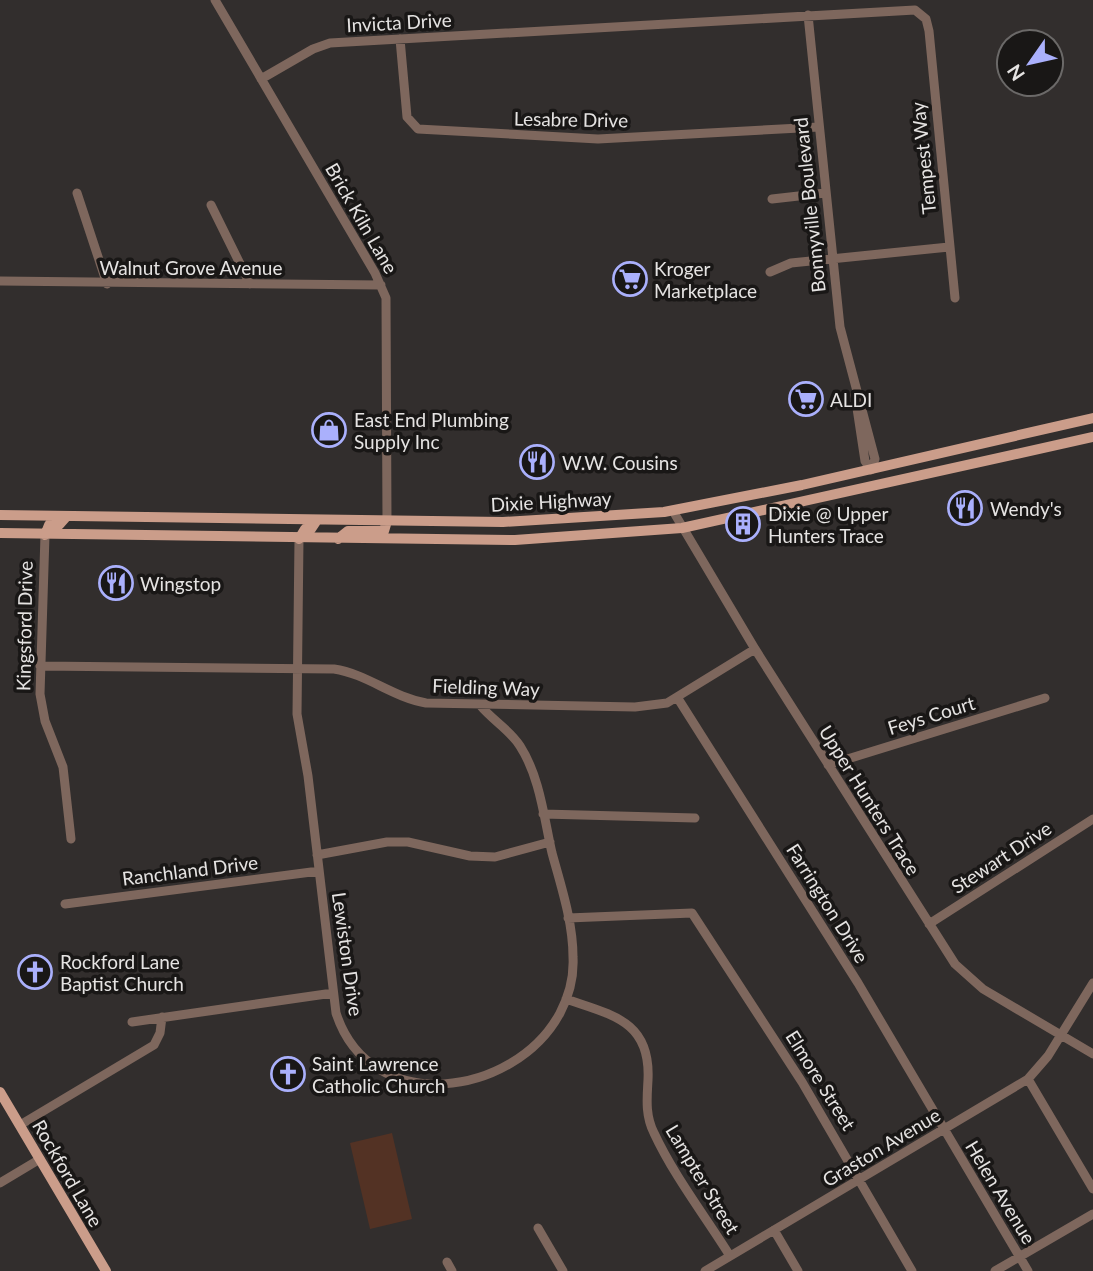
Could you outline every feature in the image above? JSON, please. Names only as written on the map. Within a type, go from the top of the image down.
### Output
[{"type":"main road","name":"Dixie Highway","points":[[0,515],[550,521],[673,510],[871,470],[1093,418]]},
{"type":"main road","name":"Dixie Highway","points":[[0,533],[299,539],[551,540],[682,528],[1093,437]]},
{"type":"main road","points":[[839,495],[865,484],[871,470]]},
{"type":"main road","points":[[45,535],[50,525],[59,525],[67,516]]},
{"type":"main road","points":[[299,539],[305,529],[311,529],[317,520]]},
{"type":"main road","points":[[338,539],[348,531],[384,531],[387,521]]},
{"type":"main road","name":"Rockford Lane","points":[[0,1092],[106,1271]]},
{"type":"street","name":"Brick Kiln Lane","points":[[215,0],[381,285],[386,298],[389,335],[387,521]]},
{"type":"street","name":"Invicta Drive","points":[[261,79],[324,45],[909,9],[923,15]]},
{"type":"street","name":"Bonnyville Boulevard","points":[[808,15],[840,327],[855,389],[855,410],[865,461],[871,470]]},
{"type":"street","name":"Tempest Way","points":[[923,15],[929,31],[955,298]]},
{"type":"street","name":"Lesabre Drive","points":[[400,39],[407,117],[418,129],[598,139],[819,127]]},
{"type":"street","points":[[78,193],[107,284]]},
{"type":"street","points":[[772,199],[825,194]]},
{"type":"street","points":[[211,205],[250,284]]},
{"type":"street","points":[[770,272],[791,263],[949,247]]},
{"type":"street","name":"Walnut Grove Avenue","points":[[0,281],[381,285]]},
{"type":"street","name":"Upper Hunters Trace","points":[[673,510],[755,649],[828,765],[929,924],[970,979],[1093,1054]]},
{"type":"street","name":"Kingsford Drive","points":[[45,535],[40,702],[63,767],[71,839]]},
{"type":"street","name":"Lewiston Drive","points":[[299,539],[297,715],[340,1026],[363,1057],[403,1079],[441,1084],[482,1077],[520,1058],[549,1030],[566,999],[573,961],[568,918],[535,779],[520,745],[480,705]]},
{"type":"street","name":"Fielding Way","points":[[40,666],[334,669],[355,673],[413,701],[480,705],[646,707],[677,698],[755,649]]},
{"type":"street","name":"Farrington Drive","points":[[677,698],[810,905],[944,1130]]},
{"type":"street","name":"Feys Court","points":[[828,765],[1045,698]]},
{"type":"street","points":[[543,814],[695,818]]},
{"type":"street","name":"Stewart Drive","points":[[929,924],[1093,819]]},
{"type":"street","points":[[317,855],[387,842],[408,842],[470,856],[495,857],[550,842]]},
{"type":"street","name":"Ranchland Drive","points":[[65,904],[319,871]]},
{"type":"street","name":"Elmore Street","points":[[568,918],[692,913],[803,1082],[912,1271]]},
{"type":"street","name":"Graston Avenue","points":[[705,1271],[1028,1079],[1060,1036],[1093,983]]},
{"type":"street","points":[[132,1022],[334,993]]},
{"type":"street","name":"Lampter Street","points":[[566,999],[619,1018],[638,1034],[647,1056],[646,1105],[653,1132],[730,1256]]},
{"type":"street","points":[[20,1125],[154,1045],[160,1033],[162,1017]]},
{"type":"street","points":[[1028,1079],[1093,1189]]},
{"type":"street","name":"Helen Avenue","points":[[944,1130],[1028,1271]]},
{"type":"street","points":[[0,1183],[40,1159]]},
{"type":"street","points":[[995,1271],[1093,1214]]},
{"type":"street","points":[[538,1228],[563,1271]]},
{"type":"street","points":[[774,1230],[798,1271]]},
{"type":"street","points":[[447,1262],[452,1271]]},
{"type":"shaded area","points":[[392,1133],[412,1219],[370,1229],[350,1143]]},
{"type":"place","name":"Kroger Marketplace","points":[[630,279]]},
{"type":"place","name":"ALDI","points":[[806,399]]},
{"type":"place","name":"East End Plumbing Supply Inc","points":[[329,430]]},
{"type":"place","name":"W.W. Cousins","points":[[537,462]]},
{"type":"place","name":"Wendy's","points":[[965,508]]},
{"type":"place","name":"Dixie @ Upper Hunters Trace","points":[[743,524]]},
{"type":"place","name":"Wingstop","points":[[116,583]]},
{"type":"place","name":"Rockford Lane Baptist Church","points":[[35,972]]},
{"type":"place","name":"Saint Lawrence Catholic Church","points":[[288,1074]]}]
